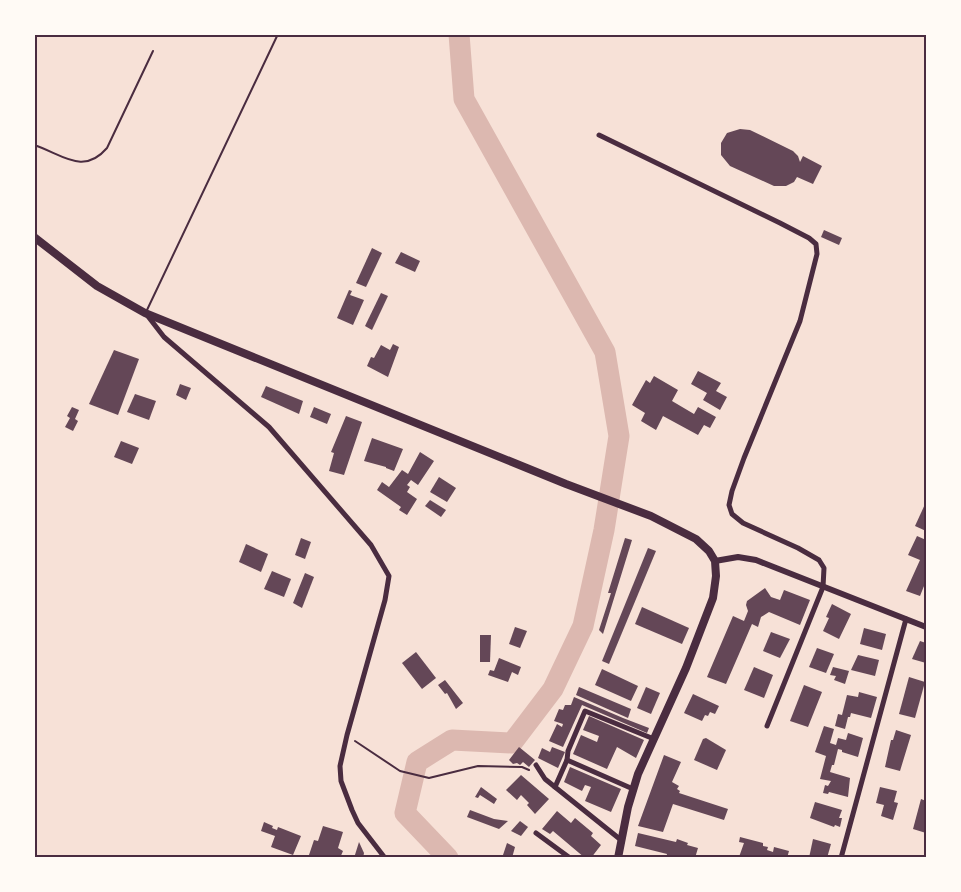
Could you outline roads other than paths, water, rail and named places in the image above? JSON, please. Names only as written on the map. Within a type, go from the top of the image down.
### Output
[{"type":"main road","points":[[34,237],[97,286],[145,313],[566,484],[651,516],[696,539],[709,551],[715,561],[716,583],[708,614],[633,789],[618,858]]},
{"type":"street","points":[[599,135],[780,223],[816,244],[817,254],[800,321],[744,458],[729,505],[732,514],[743,523],[798,548],[819,561],[824,568],[823,587],[767,726]]},
{"type":"street","points":[[145,313],[164,337],[269,427],[371,545],[389,576],[385,600],[340,766],[341,781],[358,823],[385,858]]},
{"type":"street","points":[[715,561],[738,557],[751,559],[927,627]]},
{"type":"street","points":[[841,858],[906,619]]},
{"type":"street","points":[[555,787],[585,711],[654,739]]},
{"type":"street","points":[[567,760],[633,789]]},
{"type":"street","points":[[536,765],[555,787],[621,840]]},
{"type":"street","points":[[536,832],[570,858]]},
{"type":"lane","points":[[145,313],[278,34]]},
{"type":"lane","points":[[34,145],[78,162],[88,162],[99,157],[107,148],[153,51]]},
{"type":"waterway","points":[[448,858],[405,813],[417,762],[452,740],[512,743],[553,689],[583,626],[604,530],[619,436],[605,352],[464,99],[459,34]]}]
